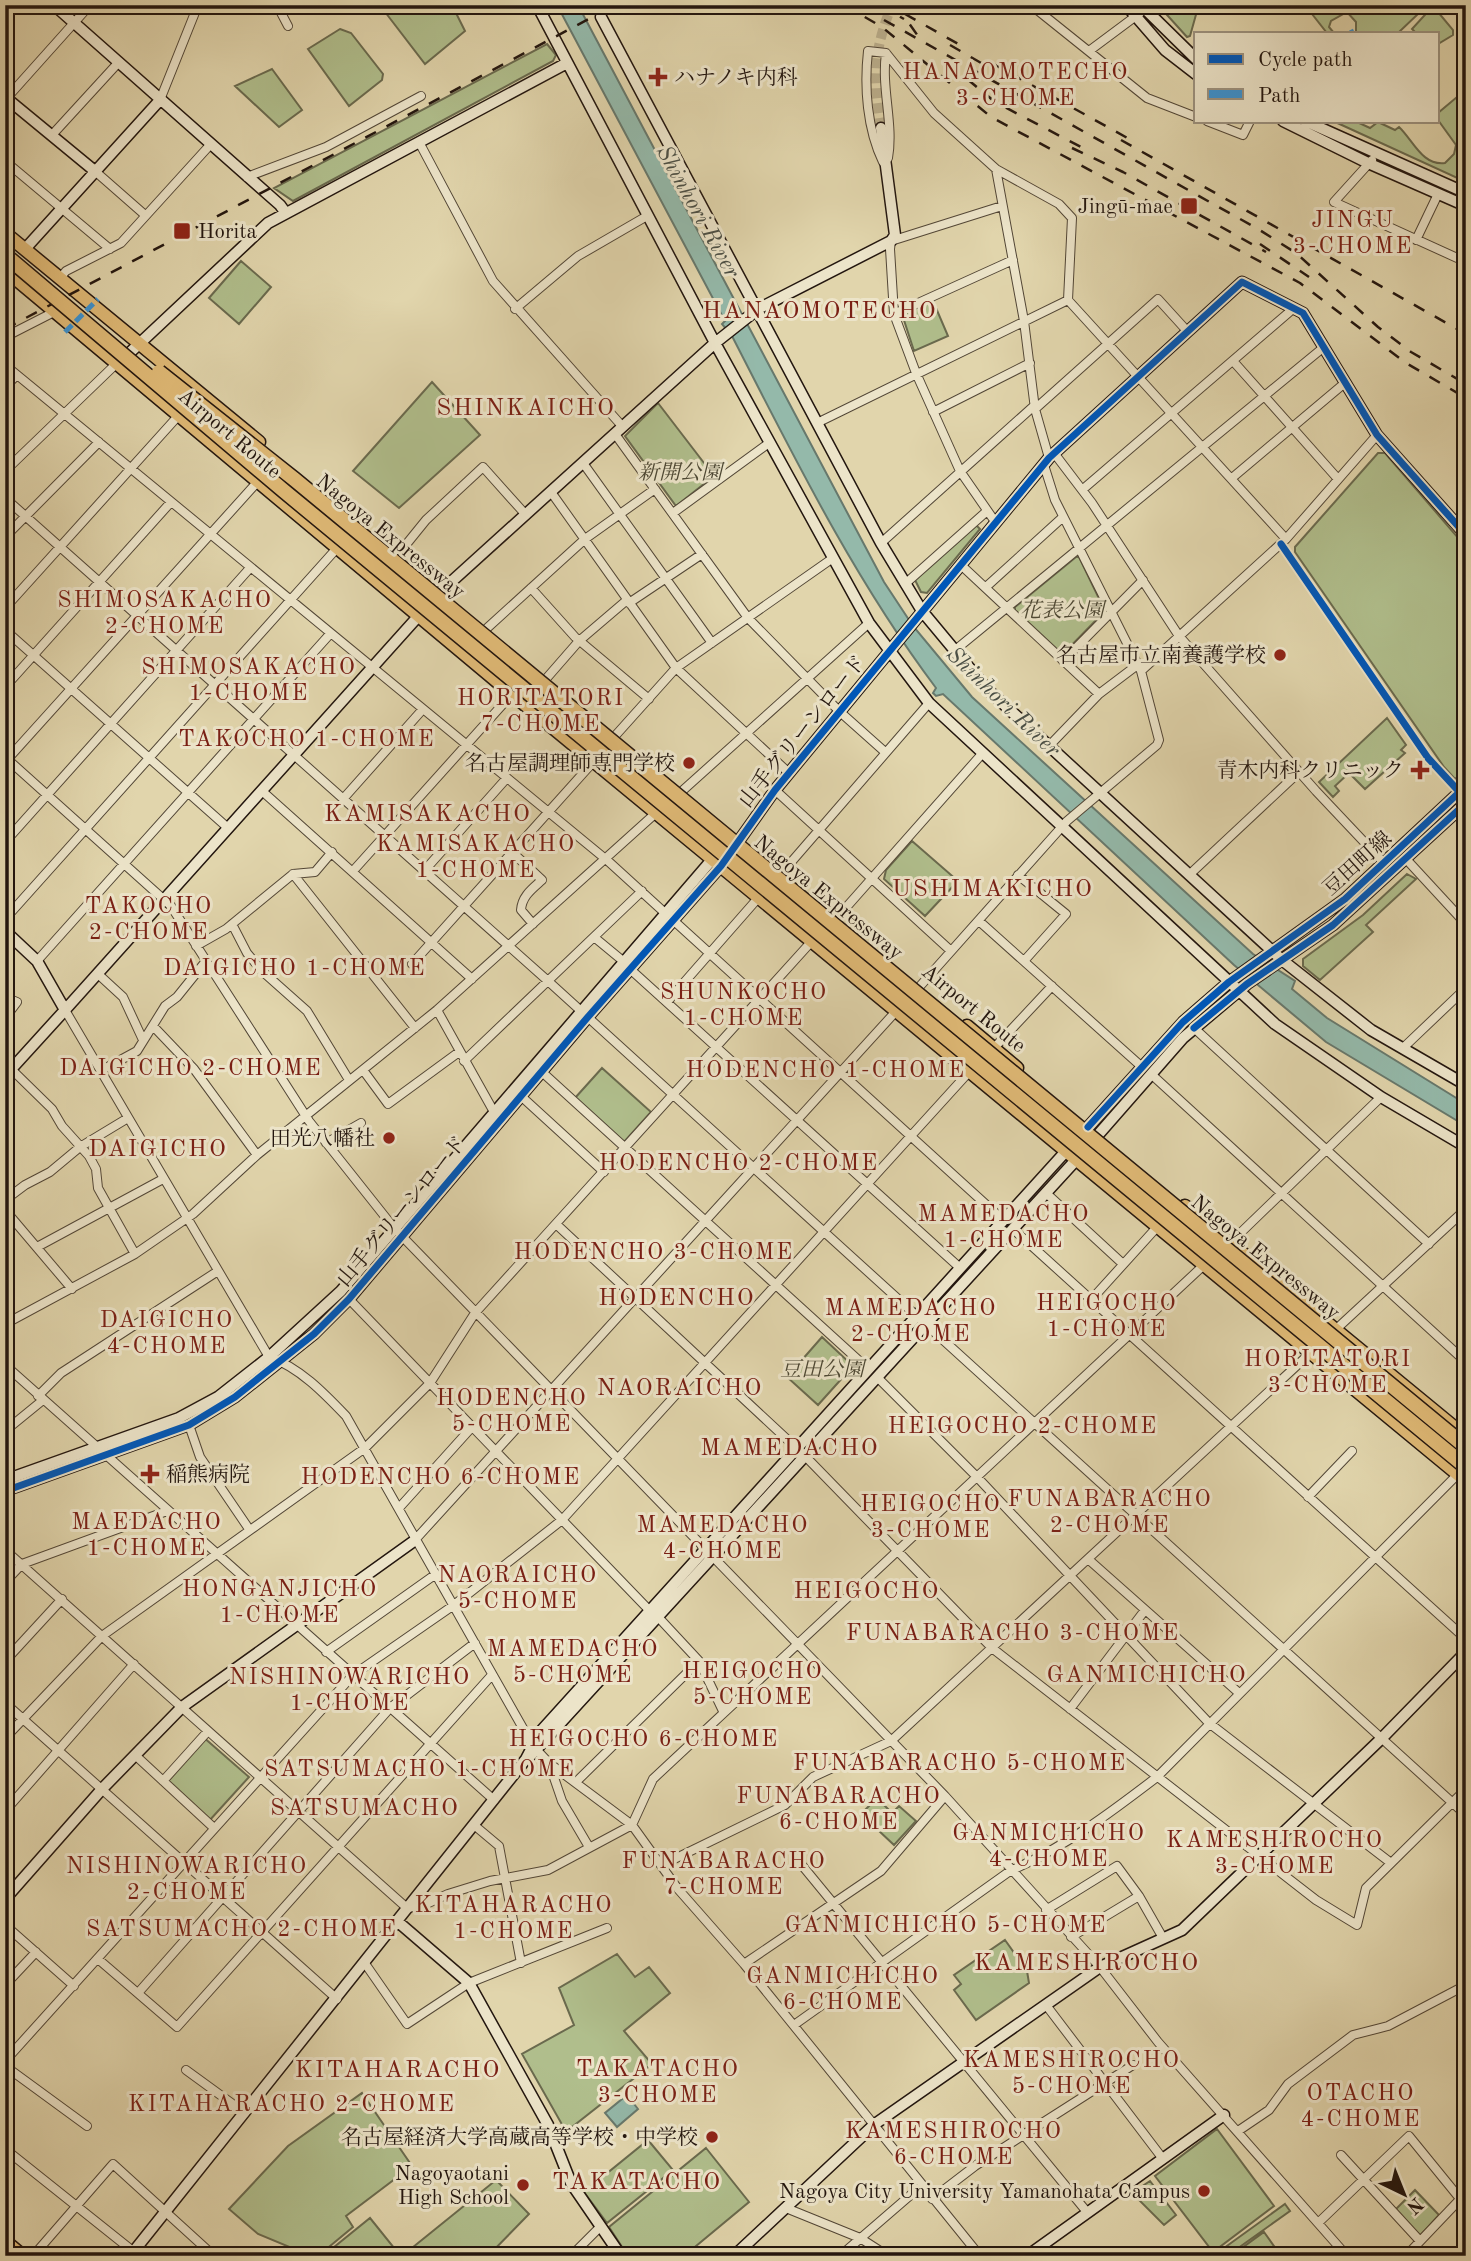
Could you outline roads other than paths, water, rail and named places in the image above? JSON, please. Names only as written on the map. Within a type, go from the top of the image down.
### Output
[{"type":"highway","name":"Nagoya Expressway","points":[[5,243],[1466,1447]]},
{"type":"highway","name":"Nagoya Expressway","points":[[5,255],[294,500],[1464,1472]]},
{"type":"highway","points":[[374,557],[605,748],[616,765]]},
{"type":"highway","points":[[768,864],[870,964],[1046,1111],[1177,1213]]},
{"type":"main road","name":"Airport Route","points":[[5,233],[780,875],[1466,1437]]},
{"type":"main road","name":"Airport Route","points":[[5,271],[1071,1156],[1311,1352],[1464,1472]]},
{"type":"main road","points":[[5,2241],[23,2256]]},
{"type":"street","points":[[54,5],[285,212]]},
{"type":"street","points":[[90,5],[6,98],[145,215]]},
{"type":"street","points":[[25,249],[160,100],[198,5]]},
{"type":"street","points":[[276,5],[288,26]]},
{"type":"street","points":[[537,5],[715,343],[869,623],[891,648],[929,703],[981,755],[1063,824],[1302,1045],[1381,1097],[1466,1147]]},
{"type":"street","points":[[1031,5],[1146,98],[1194,116]]},
{"type":"street","points":[[1126,5],[1165,50],[1194,72]]},
{"type":"street","points":[[1089,51],[1143,7],[1194,58]]},
{"type":"street","points":[[601,17],[754,312],[920,614],[986,688],[1049,746],[1095,795],[1189,875],[1273,959],[1371,1030],[1466,1085]]},
{"type":"street","points":[[886,168],[874,143],[866,71],[868,51],[886,53],[933,113],[996,169],[1059,204],[1072,218],[1068,300],[1286,539]]},
{"type":"street","points":[[886,53],[883,78],[891,141],[886,168]]},
{"type":"street","points":[[52,135],[118,63]]},
{"type":"street","points":[[5,471],[116,364],[142,344],[255,233],[285,212],[567,63]]},
{"type":"street","points":[[247,177],[326,147],[421,96]]},
{"type":"street","points":[[1210,122],[1243,135],[1250,122]]},
{"type":"street","points":[[1285,122],[1373,159],[1466,193]]},
{"type":"street","points":[[1308,122],[1438,194],[1466,206]]},
{"type":"street","points":[[881,128],[895,235],[891,241],[894,314],[916,373],[960,471],[996,523]]},
{"type":"street","points":[[419,142],[493,281],[619,430],[655,489],[748,618],[839,711],[885,752]]},
{"type":"street","points":[[60,278],[66,271],[121,243],[209,145]]},
{"type":"street","points":[[1373,159],[1334,202],[1466,262]]},
{"type":"street","points":[[5,161],[110,249]]},
{"type":"street","points":[[5,1899],[102,1789],[182,1707],[294,1624],[414,1541],[979,921],[1063,824],[1157,745],[1159,740],[1139,668],[1063,517],[1035,407],[1024,321],[996,169]]},
{"type":"street","points":[[1416,240],[1438,194]]},
{"type":"street","points":[[135,1254],[97,1188],[96,1169],[52,1109],[7,1069],[98,974],[440,592],[715,343],[754,312],[891,241],[1002,206]]},
{"type":"street","points":[[515,309],[578,256],[647,216]]},
{"type":"street","points":[[894,314],[1013,260]]},
{"type":"street","name":"山手グリーンロード","points":[[5,1491],[189,1425],[235,1397],[314,1334],[349,1299],[399,1231],[494,1112],[738,839],[839,711],[1049,459],[1242,282],[1294,308]]},
{"type":"street","points":[[881,543],[1158,299],[1188,332]]},
{"type":"street","points":[[817,423],[1068,300]]},
{"type":"street","points":[[1082,490],[1294,308],[1303,313],[1377,435],[1466,535]]},
{"type":"street","points":[[5,337],[54,312]]},
{"type":"street","points":[[954,650],[1324,346]]},
{"type":"street","points":[[1233,360],[1339,480]]},
{"type":"street","points":[[933,412],[1030,363]]},
{"type":"street","points":[[5,365],[642,891],[1003,1220]]},
{"type":"street","points":[[5,387],[17,375]]},
{"type":"street","points":[[1232,478],[1346,382]]},
{"type":"street","points":[[5,608],[179,415]]},
{"type":"street","points":[[1049,746],[1099,694],[1139,668],[1179,635],[1286,539],[1377,435]]},
{"type":"street","points":[[5,537],[99,442]]},
{"type":"street","points":[[673,513],[769,443]]},
{"type":"street","points":[[278,458],[6,760],[164,900],[306,1116],[399,1231],[475,1313],[944,1796],[1045,1910],[1100,1967],[1130,2009],[1347,2256]]},
{"type":"street","points":[[1049,459],[1082,490],[1179,635],[1299,772],[1384,863]]},
{"type":"street","points":[[583,463],[712,643]]},
{"type":"street","points":[[396,557],[426,520],[484,467],[526,515]]},
{"type":"street","points":[[485,630],[585,539],[655,489]]},
{"type":"street","points":[[551,492],[676,667],[789,773]]},
{"type":"street","points":[[5,498],[548,981],[1466,1815]]},
{"type":"street","points":[[5,687],[171,502]]},
{"type":"street","points":[[905,584],[987,511]]},
{"type":"street","points":[[986,587],[1063,517]]},
{"type":"street","points":[[5,919],[338,547]]},
{"type":"street","points":[[545,680],[579,641],[628,601],[702,554]]},
{"type":"street","points":[[615,736],[676,667],[833,558]]},
{"type":"street","points":[[961,565],[1099,694]]},
{"type":"street","points":[[5,842],[250,568]]},
{"type":"street","points":[[1063,661],[1143,580]]},
{"type":"street","points":[[531,588],[579,641],[649,699]]},
{"type":"street","points":[[681,792],[869,623]]},
{"type":"street","points":[[5,629],[190,791],[228,828]]},
{"type":"street","points":[[37,961],[330,634]]},
{"type":"street","points":[[353,871],[512,694]]},
{"type":"street","points":[[780,875],[929,703]]},
{"type":"street","points":[[343,799],[423,709]]},
{"type":"street","points":[[835,920],[981,755]]},
{"type":"street","points":[[412,964],[595,760]]},
{"type":"street","points":[[1189,875],[1299,772]]},
{"type":"street","points":[[424,871],[506,779]]},
{"type":"street","name":"豆田町線","points":[[1273,959],[1345,900],[1466,786]]},
{"type":"street","points":[[775,790],[951,951]]},
{"type":"street","points":[[262,791],[472,979]]},
{"type":"street","name":"豆田町線","points":[[1273,959],[1343,917],[1466,803]]},
{"type":"street","points":[[5,1324],[135,1254],[187,1218],[257,1155],[437,1010],[657,812]]},
{"type":"street","points":[[196,946],[232,924],[293,874],[315,872],[332,852]]},
{"type":"street","points":[[512,852],[542,880],[524,897],[521,905],[521,910],[533,924]]},
{"type":"street","points":[[1406,859],[1466,924]]},
{"type":"street","points":[[293,874],[415,1028]]},
{"type":"street","points":[[1018,875],[1066,914],[1024,961]]},
{"type":"street","points":[[464,1062],[642,891]]},
{"type":"street","points":[[667,1002],[759,897]]},
{"type":"street","points":[[979,921],[1466,1362]]},
{"type":"street","points":[[232,924],[247,953],[261,971],[307,1011],[332,1057],[349,1080]]},
{"type":"street","points":[[6,932],[37,961],[269,1357],[280,1361],[322,1391],[342,1412],[535,1749],[549,1763],[577,1781],[632,1825],[678,1889],[744,1964],[980,2256]]},
{"type":"street","points":[[594,937],[959,1267]]},
{"type":"street","points":[[5,1738],[102,1636],[365,1448],[430,1383],[475,1313],[812,941]]},
{"type":"street","points":[[535,1749],[540,1732],[703,1549],[1003,1220],[1071,1156],[1146,1070],[1183,1022],[1233,979],[1273,959]]},
{"type":"street","points":[[1146,1070],[1273,959]]},
{"type":"street","points":[[102,1070],[137,1051],[165,1006],[177,997],[206,961]]},
{"type":"street","points":[[98,974],[123,997],[143,1040]]},
{"type":"street","points":[[994,1048],[1052,986]]},
{"type":"street","points":[[1402,1048],[1466,988]]},
{"type":"street","points":[[5,997],[17,1002],[5,1018]]},
{"type":"street","points":[[437,1010],[494,1112]]},
{"type":"street","name":"山手グリーンロード","points":[[5,1480],[200,1408],[269,1357],[341,1291],[522,1097],[583,1014]]},
{"type":"street","points":[[153,1026],[194,1069],[257,1155]]},
{"type":"street","points":[[1194,1028],[1429,1244]]},
{"type":"street","points":[[363,1070],[388,1104],[459,1052]]},
{"type":"street","points":[[87,2126],[5,2063],[259,1777],[354,1675],[454,1605],[562,1520],[969,1072]]},
{"type":"street","points":[[542,1073],[867,1368]]},
{"type":"street","points":[[522,1097],[604,1172]]},
{"type":"street","points":[[1230,1243],[1381,1097]]},
{"type":"street","points":[[5,1200],[25,1185],[50,1172],[80,1147],[128,1118]]},
{"type":"street","points":[[326,1143],[361,1123]]},
{"type":"street","points":[[5,2148],[134,2254],[535,1749],[659,1618],[1046,1193],[1071,1156]]},
{"type":"street","points":[[37,1247],[163,1179]]},
{"type":"street","points":[[1046,1193],[1123,1264]]},
{"type":"street","points":[[662,1865],[785,1805],[813,1777],[891,1741],[1466,1209]]},
{"type":"street","points":[[5,1210],[72,1289]]},
{"type":"street","points":[[556,1224],[806,1457],[992,1648],[1316,1900],[1357,1925],[1366,1888],[1466,1789]]},
{"type":"street","points":[[1091,1300],[1158,1226]]},
{"type":"street","points":[[1013,1229],[1466,1639]]},
{"type":"street","points":[[5,1550],[407,1908],[422,1906],[448,1894],[548,1870],[632,1825],[653,1779],[1205,1265]]},
{"type":"street","points":[[5,1431],[41,1398],[61,1373],[218,1271]]},
{"type":"street","points":[[349,1299],[649,1610]]},
{"type":"street","points":[[5,1365],[494,1800]]},
{"type":"street","points":[[877,1378],[977,1477],[1209,1723],[1391,1863]]},
{"type":"street","points":[[189,1425],[200,1457],[249,1529]]},
{"type":"street","points":[[399,1508],[472,1427]]},
{"type":"street","points":[[1308,1497],[1352,1451]]},
{"type":"street","points":[[794,2025],[1010,1871],[1047,1855],[1107,1816],[1157,1777],[1375,1557],[1464,1472]]},
{"type":"street","points":[[5,1582],[22,1564],[167,1511]]},
{"type":"street","points":[[1088,1559],[1239,1693]]},
{"type":"street","points":[[326,1652],[436,1574]]},
{"type":"street","points":[[5,1661],[62,1600]]},
{"type":"street","points":[[1070,1709],[1145,1610]]},
{"type":"street","points":[[659,1618],[699,1661],[723,1711]]},
{"type":"street","points":[[138,1993],[390,1708],[475,1643]]},
{"type":"street","points":[[741,2254],[786,2207],[875,2124],[1100,1967],[1182,1930],[1382,1738],[1466,1652]]},
{"type":"street","points":[[577,1781],[699,1661]]},
{"type":"street","points":[[5,1811],[134,1664]]},
{"type":"street","points":[[98,1959],[177,2026],[491,1676]]},
{"type":"street","points":[[5,1703],[337,1999]]},
{"type":"street","points":[[163,1780],[208,1731]]},
{"type":"street","points":[[135,1755],[214,1828]]},
{"type":"street","points":[[549,1763],[562,1801],[589,1847]]},
{"type":"street","points":[[744,1964],[881,1871],[944,1796]]},
{"type":"street","points":[[474,1825],[499,1846],[521,1963]]},
{"type":"street","points":[[796,1858],[1087,2213]]},
{"type":"street","points":[[1045,1910],[1117,1866],[1139,1896],[1163,1938]]},
{"type":"street","points":[[1071,1937],[1139,1896]]},
{"type":"street","points":[[397,1921],[469,1983],[548,2125],[572,2183],[621,2256]]},
{"type":"street","points":[[5,1925],[74,1986]]},
{"type":"street","points":[[364,1962],[407,2024],[469,1983],[607,1928]]},
{"type":"street","points":[[5,1985],[36,1952]]},
{"type":"street","points":[[1238,2131],[1269,2110],[1288,2084],[1353,2035],[1388,2026],[1466,1985]]},
{"type":"street","points":[[1046,2004],[1163,2159]]},
{"type":"street","points":[[932,2199],[1023,2134],[1133,2065]]},
{"type":"street","points":[[186,2070],[245,2113]]},
{"type":"street","points":[[1027,2256],[1224,2115]]},
{"type":"street","points":[[1318,2223],[1409,2136],[1464,2199],[1406,2256]]},
{"type":"street","points":[[1341,2155],[1420,2241]]},
{"type":"street","points":[[33,2256],[113,2164],[214,2256]]},
{"type":"street","points":[[840,2256],[922,2186]]},
{"type":"street","points":[[786,2207],[860,2238],[888,2256]]},
{"type":"street","points":[[571,2256],[600,2227]]},
{"type":"tunnel","points":[[881,128],[876,66],[881,37],[892,5]]},
{"type":"railway","points":[[5,329],[615,5]]},
{"type":"railway","points":[[844,5],[882,27],[991,117],[1300,283],[1406,363],[1466,398]]},
{"type":"railway","points":[[879,5],[904,19]]},
{"type":"railway","points":[[896,5],[918,36]]},
{"type":"railway","points":[[905,14],[960,45]]},
{"type":"railway","points":[[884,20],[1258,229],[1296,253],[1378,327],[1411,352],[1466,384]]},
{"type":"railway","points":[[950,45],[995,71]]},
{"type":"railway","points":[[990,62],[1131,140]]},
{"type":"railway","points":[[949,64],[995,102],[1081,147]]},
{"type":"railway","points":[[1121,140],[1466,334]]},
{"type":"railway","points":[[1072,148],[1123,172],[1266,252]]},
{"type":"railway","points":[[1260,244],[1309,277]]},
{"type":"place","name":"ハナノキ内科","points":[[658,77]]},
{"type":"place","name":"Jingū-mae","points":[[1189,206]]},
{"type":"place","name":"Horita","points":[[182,231]]},
{"type":"place","name":"名古屋市立南養護学校","points":[[1280,655]]},
{"type":"place","name":"名古屋調理師専門学校","points":[[689,763]]},
{"type":"place","name":"青木内科クリニック","points":[[1420,770]]},
{"type":"place","name":"田光八幡社","points":[[389,1138]]},
{"type":"place","name":"稲熊病院","points":[[150,1474]]},
{"type":"place","name":"名古屋経済大学高蔵高等学校・中学校","points":[[712,2137]]},
{"type":"place","name":"Nagoyaotani High School","points":[[523,2185]]},
{"type":"place","name":"Nagoya City University Yamanohata Campus","points":[[1204,2191]]},
{"type":"district","name":"HANAOMOTECHO 3-CHOME","points":[[1016,84]]},
{"type":"district","name":"JINGU 3-CHOME","points":[[1353,232]]},
{"type":"district","name":"HANAOMOTECHO","points":[[820,310]]},
{"type":"district","name":"SHINKAICHO","points":[[526,407]]},
{"type":"district","name":"SHIMOSAKACHO 2-CHOME","points":[[165,612]]},
{"type":"district","name":"SHIMOSAKACHO 1-CHOME","points":[[249,679]]},
{"type":"district","name":"HORITATORI 7-CHOME","points":[[541,710]]},
{"type":"district","name":"TAKOCHO 1-CHOME","points":[[307,738]]},
{"type":"district","name":"KAMISAKACHO","points":[[428,813]]},
{"type":"district","name":"KAMISAKACHO 1-CHOME","points":[[476,856]]},
{"type":"district","name":"USHIMAKICHO","points":[[993,888]]},
{"type":"district","name":"TAKOCHO 2-CHOME","points":[[149,918]]},
{"type":"district","name":"DAIGICHO 1-CHOME","points":[[295,967]]},
{"type":"district","name":"SHUNKOCHO 1-CHOME","points":[[744,1004]]},
{"type":"district","name":"DAIGICHO 2-CHOME","points":[[191,1067]]},
{"type":"district","name":"HODENCHO 1-CHOME","points":[[826,1069]]},
{"type":"district","name":"DAIGICHO","points":[[158,1148]]},
{"type":"district","name":"HODENCHO 2-CHOME","points":[[739,1162]]},
{"type":"district","name":"MAMEDACHO 1-CHOME","points":[[1004,1226]]},
{"type":"district","name":"HODENCHO 3-CHOME","points":[[654,1251]]},
{"type":"district","name":"HODENCHO","points":[[677,1297]]},
{"type":"district","name":"HEIGOCHO 1-CHOME","points":[[1107,1315]]},
{"type":"district","name":"MAMEDACHO 2-CHOME","points":[[911,1320]]},
{"type":"district","name":"DAIGICHO 4-CHOME","points":[[167,1332]]},
{"type":"district","name":"HORITATORI 3-CHOME","points":[[1328,1371]]},
{"type":"district","name":"NAORAICHO","points":[[680,1387]]},
{"type":"district","name":"HODENCHO 5-CHOME","points":[[512,1410]]},
{"type":"district","name":"HEIGOCHO 2-CHOME","points":[[1023,1425]]},
{"type":"district","name":"MAMEDACHO","points":[[790,1447]]},
{"type":"district","name":"HODENCHO 6-CHOME","points":[[441,1476]]},
{"type":"district","name":"FUNABARACHO 2-CHOME","points":[[1110,1511]]},
{"type":"district","name":"HEIGOCHO 3-CHOME","points":[[931,1516]]},
{"type":"district","name":"MAEDACHO 1-CHOME","points":[[147,1534]]},
{"type":"district","name":"MAMEDACHO 4-CHOME","points":[[723,1537]]},
{"type":"district","name":"NAORAICHO 5-CHOME","points":[[518,1587]]},
{"type":"district","name":"HEIGOCHO","points":[[867,1590]]},
{"type":"district","name":"HONGANJICHO 1-CHOME","points":[[280,1601]]},
{"type":"district","name":"FUNABARACHO 3-CHOME","points":[[1013,1632]]},
{"type":"district","name":"MAMEDACHO 5-CHOME","points":[[573,1661]]},
{"type":"district","name":"GANMICHICHO","points":[[1147,1674]]},
{"type":"district","name":"HEIGOCHO 5-CHOME","points":[[753,1683]]},
{"type":"district","name":"NISHINOWARICHO 1-CHOME","points":[[350,1689]]},
{"type":"district","name":"HEIGOCHO 6-CHOME","points":[[644,1738]]},
{"type":"district","name":"FUNABARACHO 5-CHOME","points":[[960,1762]]},
{"type":"district","name":"SATSUMACHO 1-CHOME","points":[[420,1768]]},
{"type":"district","name":"SATSUMACHO","points":[[365,1807]]},
{"type":"district","name":"FUNABARACHO 6-CHOME","points":[[839,1808]]},
{"type":"district","name":"GANMICHICHO 4-CHOME","points":[[1049,1845]]},
{"type":"district","name":"KAMESHIROCHO 3-CHOME","points":[[1275,1852]]},
{"type":"district","name":"FUNABARACHO 7-CHOME","points":[[724,1873]]},
{"type":"district","name":"NISHINOWARICHO 2-CHOME","points":[[187,1878]]},
{"type":"district","name":"KITAHARACHO 1-CHOME","points":[[514,1917]]},
{"type":"district","name":"GANMICHICHO 5-CHOME","points":[[946,1924]]},
{"type":"district","name":"SATSUMACHO 2-CHOME","points":[[242,1928]]},
{"type":"district","name":"KAMESHIROCHO","points":[[1087,1962]]},
{"type":"district","name":"GANMICHICHO 6-CHOME","points":[[843,1988]]},
{"type":"district","name":"KITAHARACHO","points":[[398,2069]]},
{"type":"district","name":"KAMESHIROCHO 5-CHOME","points":[[1072,2072]]},
{"type":"district","name":"TAKATACHO 3-CHOME","points":[[658,2081]]},
{"type":"district","name":"KITAHARACHO 2-CHOME","points":[[292,2103]]},
{"type":"district","name":"OTACHO 4-CHOME","points":[[1361,2105]]},
{"type":"district","name":"KAMESHIROCHO 6-CHOME","points":[[954,2143]]},
{"type":"district","name":"TAKATACHO","points":[[637,2181]]},
{"type":"water label","name":"Shinhori River","points":[[699,211]]},
{"type":"water label","name":"Shinhori River","points":[[1004,701]]},
{"type":"park label","name":"新開公園","points":[[680,472]]},
{"type":"park label","name":"花表公園","points":[[1062,610]]},
{"type":"park label","name":"豆田公園","points":[[822,1369]]}]
